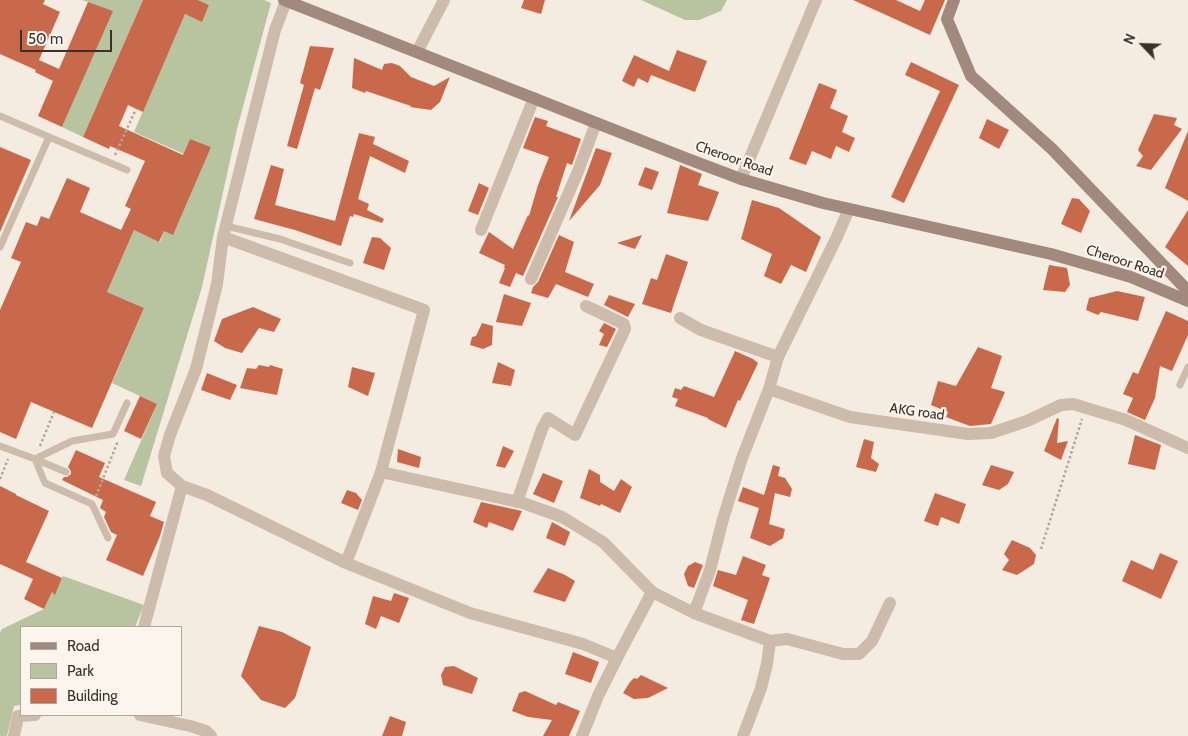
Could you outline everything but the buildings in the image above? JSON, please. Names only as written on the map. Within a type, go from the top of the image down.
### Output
[{"type":"main road","name":"Cheroor Road","points":[[285,0],[741,179],[823,203],[1051,254],[1131,277],[1188,301]]},
{"type":"main road","points":[[954,0],[947,19],[971,76],[1052,149],[1188,291]]},
{"type":"street","points":[[285,0],[275,30],[224,231],[218,284],[196,369],[170,435],[164,456],[167,473],[182,486],[207,495],[346,563],[470,613],[583,644],[617,658]]},
{"type":"street","points":[[417,52],[444,0]]},
{"type":"street","points":[[741,179],[816,0]]},
{"type":"street","points":[[481,230],[534,98]]},
{"type":"street","points":[[531,279],[596,123]]},
{"type":"street","points":[[694,613],[710,570],[723,519],[742,458],[769,389],[778,357],[809,296],[849,209]]},
{"type":"street","points":[[224,231],[424,310],[381,472],[346,563]]},
{"type":"street","points":[[517,502],[542,428],[548,418],[575,435],[625,329],[624,324],[586,306]]},
{"type":"street","points":[[680,318],[702,330],[778,357]]},
{"type":"street","name":"AKG road","points":[[769,389],[850,417],[968,434],[991,433],[1027,421],[1061,405],[1073,404],[1085,408]]},
{"type":"street","points":[[1085,408],[1126,420],[1188,448]]},
{"type":"street","points":[[381,472],[517,502],[562,517],[603,542],[652,592],[694,613],[770,641],[787,639],[842,654],[858,654],[872,641],[890,603]]},
{"type":"street","points":[[144,626],[182,486]]},
{"type":"street","points":[[582,736],[598,696],[652,592]]},
{"type":"street","points":[[743,736],[761,688],[770,641]]},
{"type":"street","points":[[14,736],[18,716],[20,716]]},
{"type":"street","points":[[145,716],[190,726],[206,731],[211,736]]},
{"type":"lane","points":[[0,116],[35,134],[49,137],[127,170]]},
{"type":"lane","points":[[1,243],[49,137]]},
{"type":"lane","points":[[224,231],[280,239],[350,263]]},
{"type":"lane","points":[[1180,385],[1188,367]]},
{"type":"lane","points":[[35,459],[72,441],[113,434],[127,403]]},
{"type":"lane","points":[[0,446],[66,472]]},
{"type":"lane","points":[[35,459],[45,483],[92,504],[108,538]]},
{"type":"path","points":[[111,164],[136,109]]},
{"type":"path","points":[[1041,549],[1085,408]]},
{"type":"path","points":[[35,459],[54,412]]},
{"type":"path","points":[[92,504],[120,437],[113,434]]},
{"type":"path","points":[[0,479],[12,450]]},
{"type":"green space","points":[[82,0],[143,0],[83,137],[62,127],[112,11]]},
{"type":"green space","points":[[198,0],[264,0],[271,3],[237,129],[202,287],[141,486],[124,480],[157,404],[112,383],[144,308],[107,292],[134,230],[160,242],[164,231],[211,147],[190,139],[184,154],[134,132],[185,14],[202,21],[209,5]]},
{"type":"green space","points":[[641,0],[727,0],[721,11],[699,20],[685,20]]},
{"type":"green space","points":[[63,576],[144,605],[135,626],[20,626],[20,705],[14,706],[7,736],[0,736],[0,633],[2,629],[44,609],[52,592],[55,594]]}]
